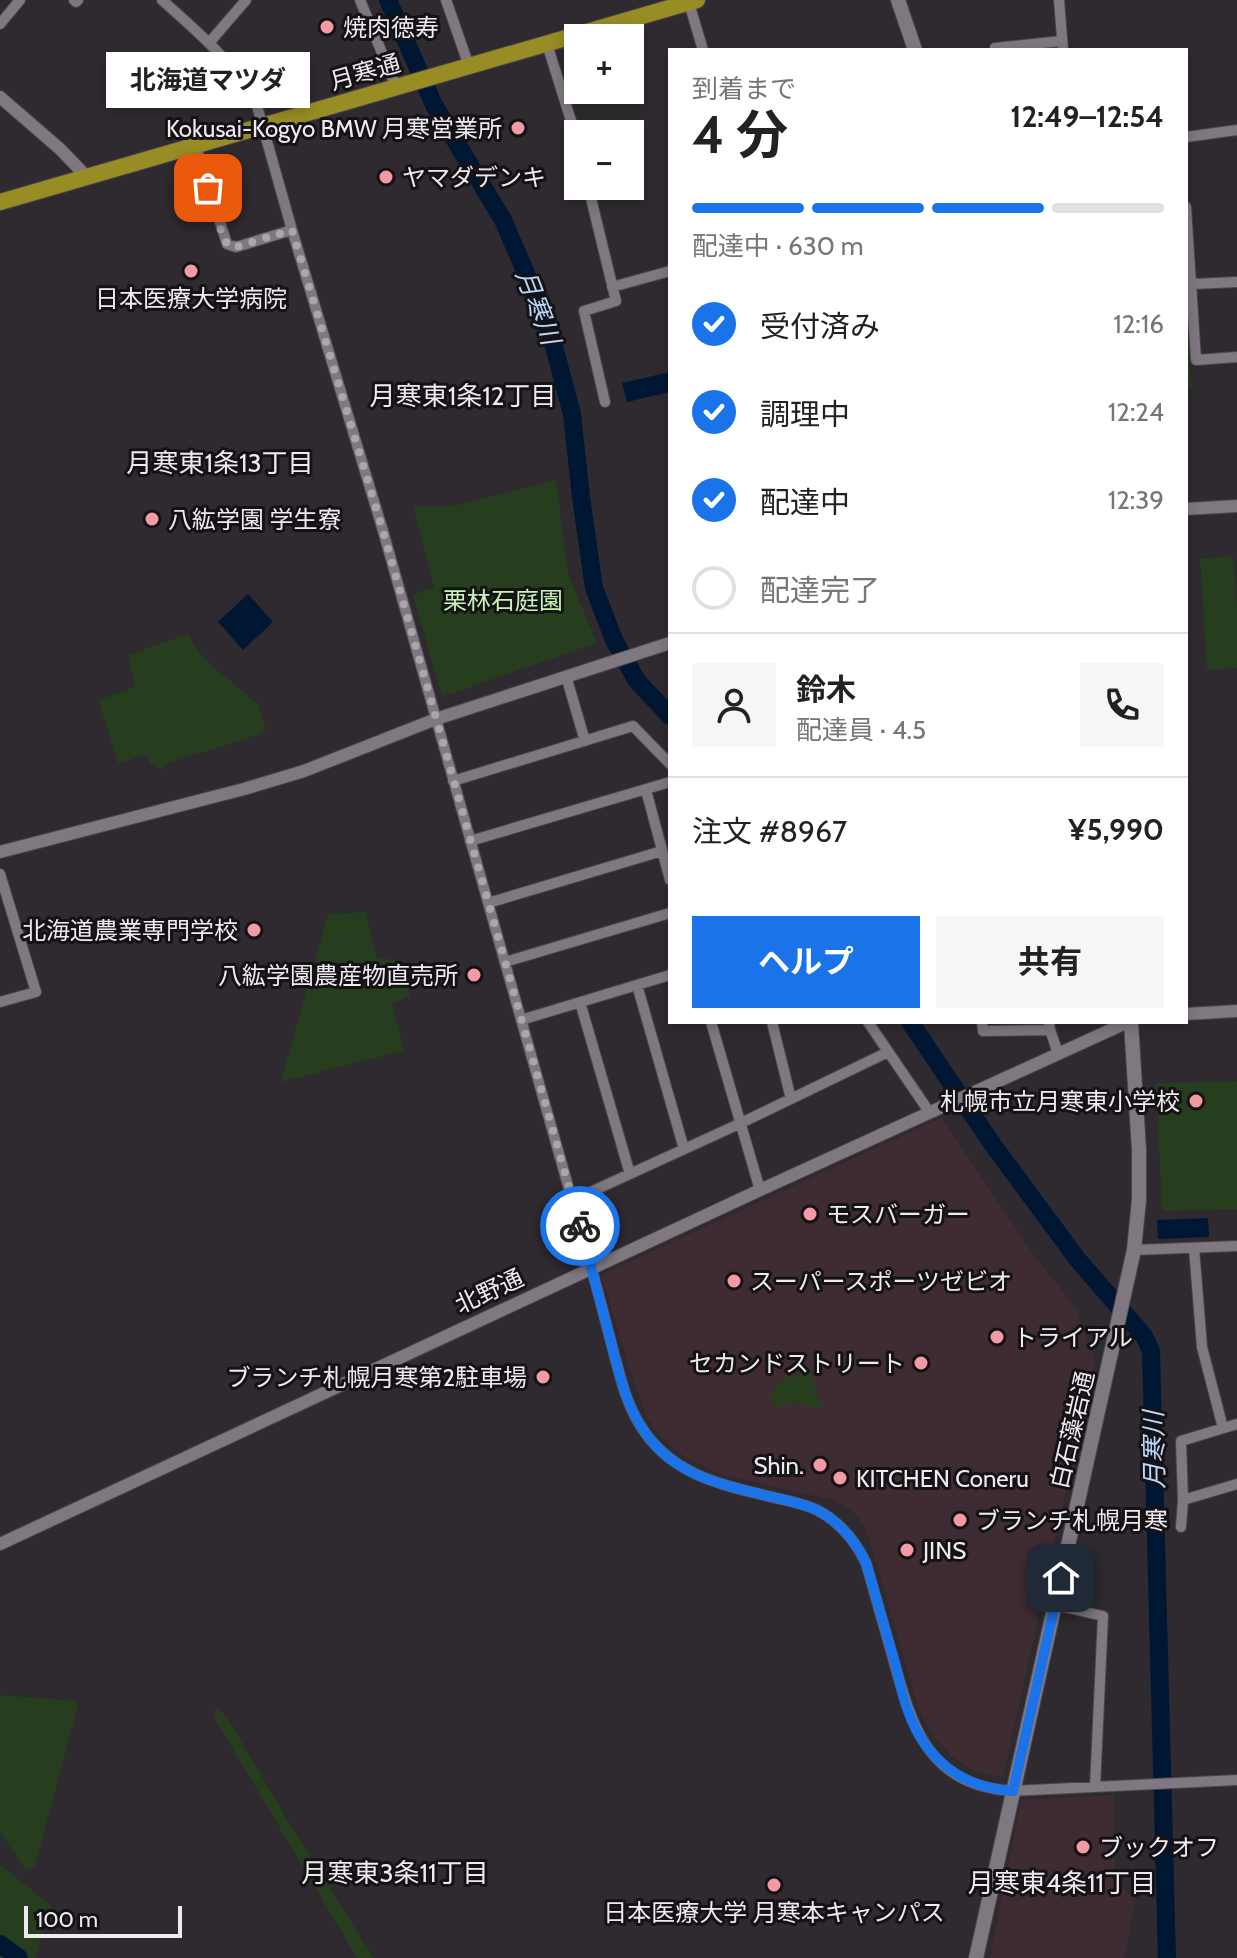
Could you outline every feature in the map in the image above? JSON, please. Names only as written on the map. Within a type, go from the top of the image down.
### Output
[{"type":"highway","name":"月寒通","points":[[0,202],[693,1]]},
{"type":"main road","points":[[898,0],[914,48]]},
{"type":"main road","points":[[1130,1024],[1139,1150],[1139,1200],[1134,1250]]},
{"type":"main road","name":"白石藻岩通","points":[[976,1958],[1134,1250]]},
{"type":"street","points":[[0,24],[20,0]]},
{"type":"street","points":[[162,0],[233,68],[257,106],[379,518],[630,1407],[641,1427],[668,1458],[688,1472],[711,1482],[815,1509],[856,1543],[866,1563],[908,1711],[934,1757],[952,1771],[971,1782],[1013,1791],[1237,1780]]},
{"type":"street","points":[[209,43],[246,0]]},
{"type":"street","points":[[360,0],[400,88]]},
{"type":"street","points":[[446,0],[469,66]]},
{"type":"street","points":[[995,48],[1063,46],[1059,0]]},
{"type":"street","points":[[693,1],[703,48]]},
{"type":"street","points":[[547,44],[571,120]]},
{"type":"street","points":[[0,97],[86,176]]},
{"type":"street","points":[[1188,137],[1237,130]]},
{"type":"street","points":[[195,144],[227,244],[236,247],[292,230]]},
{"type":"street","points":[[591,200],[616,301],[584,311],[605,402]]},
{"type":"street","points":[[1188,260],[1196,360],[1237,357]]},
{"type":"street","points":[[612,287],[668,272]]},
{"type":"street","points":[[1189,286],[1237,282]]},
{"type":"street","points":[[1188,509],[1237,506]]},
{"type":"street","points":[[0,852],[304,771],[436,719],[668,644]]},
{"type":"street","points":[[566,676],[585,741]]},
{"type":"street","points":[[453,781],[633,726],[668,762]]},
{"type":"street","points":[[470,841],[668,783]]},
{"type":"street","points":[[646,790],[668,873]]},
{"type":"street","points":[[488,903],[662,851]]},
{"type":"street","points":[[0,874],[36,992],[0,1002]]},
{"type":"street","points":[[505,962],[668,914]]},
{"type":"street","points":[[521,1020],[668,976]]},
{"type":"street","points":[[637,985],[684,1149]]},
{"type":"street","points":[[580,1002],[630,1174]]},
{"type":"street","points":[[1188,1014],[1237,1011]]},
{"type":"street","points":[[712,1024],[760,1190]]},
{"type":"street","points":[[772,1024],[791,1099]]},
{"type":"street","points":[[869,1024],[935,1111]]},
{"type":"street","points":[[982,1024],[983,1031],[1050,1026],[1058,1053]]},
{"type":"street","name":"北野通","points":[[0,1544],[591,1267],[1125,1024]]},
{"type":"street","points":[[573,1200],[888,1052]]},
{"type":"street","points":[[1134,1250],[1237,1246]]},
{"type":"street","points":[[1194,1248],[1202,1347],[1223,1428]]},
{"type":"street","points":[[1181,1527],[1181,1441],[1237,1424]]},
{"type":"street","points":[[1183,1500],[1237,1484]]},
{"type":"street","points":[[1055,1605],[1103,1616],[1095,1787]]},
{"type":"shaded area","name":"ブランチ札幌月寒","points":[[941,1118],[1036,1258],[1075,1307],[1095,1360],[1003,1777],[969,1768],[951,1756],[931,1733],[918,1707],[871,1545],[855,1513],[833,1500],[720,1474],[689,1460],[656,1430],[647,1417],[632,1375],[601,1275]]},
{"type":"shaded area","points":[[1114,1795],[1115,1880],[1135,1902],[1124,1958],[990,1958],[1021,1800]]},
{"type":"green space","points":[[1188,327],[1192,388],[1188,389]]},
{"type":"green space","name":"栗林石庭園","points":[[556,480],[568,574],[597,643],[442,697],[413,595],[434,587],[413,506],[454,506]]},
{"type":"green space","points":[[1233,556],[1237,668],[1207,670],[1200,559]]},
{"type":"green space","points":[[188,634],[205,660],[258,704],[266,729],[258,735],[165,764],[162,770],[150,764],[147,754],[119,764],[98,700],[135,687],[128,655]]},
{"type":"green space","points":[[365,912],[377,957],[399,961],[410,996],[392,1003],[404,1051],[281,1082],[328,914]]},
{"type":"green space","points":[[1237,1081],[1237,1209],[1162,1211],[1156,1083]]},
{"type":"green space","points":[[811,1371],[822,1408],[818,1410],[798,1403],[775,1406],[770,1396],[780,1380]]},
{"type":"green space","points":[[0,1695],[79,1701],[35,1866],[26,1871],[0,1832]]},
{"type":"green space","points":[[215,1707],[227,1717],[374,1958],[357,1958],[215,1719]]},
{"type":"green space","points":[[0,1865],[52,1906],[35,1958],[0,1958]]},
{"type":"water","points":[[668,372],[668,392],[627,402],[622,383]]},
{"type":"water","points":[[248,594],[273,622],[243,650],[218,622]]},
{"type":"water","points":[[1208,1218],[1209,1237],[1158,1239],[1157,1220]]},
{"type":"waterway","name":"月寒川","points":[[388,0],[434,105],[503,220],[548,324],[572,414],[594,588],[614,640],[637,681],[668,714]]},
{"type":"waterway","name":"月寒川","points":[[911,1024],[993,1145],[1078,1260],[1144,1336],[1151,1351],[1167,1958]]},
{"type":"waterway","points":[[0,1944],[19,1958]]},
{"type":"way so far","points":[[208,188],[224,240],[231,247],[292,230],[383,531],[580,1226]]},
{"type":"place","name":"焼肉徳寿","points":[[327,27]]},
{"type":"place","name":"Kokusai-Kogyo BMW 月寒営業所","points":[[518,128]]},
{"type":"place","name":"ヤマダデンキ","points":[[386,177]]},
{"type":"place","name":"北海道マツダ","points":[[208,188]]},
{"type":"place","name":"日本医療大学病院","points":[[191,271]]},
{"type":"place","name":"八紘学園 学生寮","points":[[152,519]]},
{"type":"place","name":"北海道農業専門学校","points":[[254,930]]},
{"type":"place","name":"八紘学園農産物直売所","points":[[474,975]]},
{"type":"place","name":"札幌市立月寒東小学校","points":[[1196,1101]]},
{"type":"place","name":"モスバーガー","points":[[810,1214]]},
{"type":"place","name":"スーパースポーツゼビオ","points":[[734,1281]]},
{"type":"place","name":"トライアル","points":[[997,1337]]},
{"type":"place","name":"セカンドストリート","points":[[921,1363]]},
{"type":"place","name":"ブランチ札幌月寒第2駐車場","points":[[543,1377]]},
{"type":"place","name":"Shin.","points":[[820,1465]]},
{"type":"place","name":"KITCHEN Coneru","points":[[840,1478]]},
{"type":"place","name":"ブランチ札幌月寒","points":[[960,1520]]},
{"type":"place","name":"JINS","points":[[907,1550]]},
{"type":"place","name":"ブックオフ","points":[[1083,1847]]},
{"type":"place","name":"日本医療大学 月寒本キャンパス","points":[[774,1885]]},
{"type":"district","name":"月寒東1条12丁目","points":[[463,396]]},
{"type":"district","name":"月寒東1条13丁目","points":[[220,463]]},
{"type":"district","name":"月寒東3条11丁目","points":[[395,1873]]},
{"type":"district","name":"月寒東4条11丁目","points":[[1062,1883]]},
{"type":"route","points":[[580,1226],[621,1380],[641,1427],[668,1458],[688,1472],[711,1482],[815,1509],[844,1530],[856,1543],[866,1563],[908,1711],[920,1737],[934,1757],[971,1782],[1013,1791],[1061,1578]]}]
